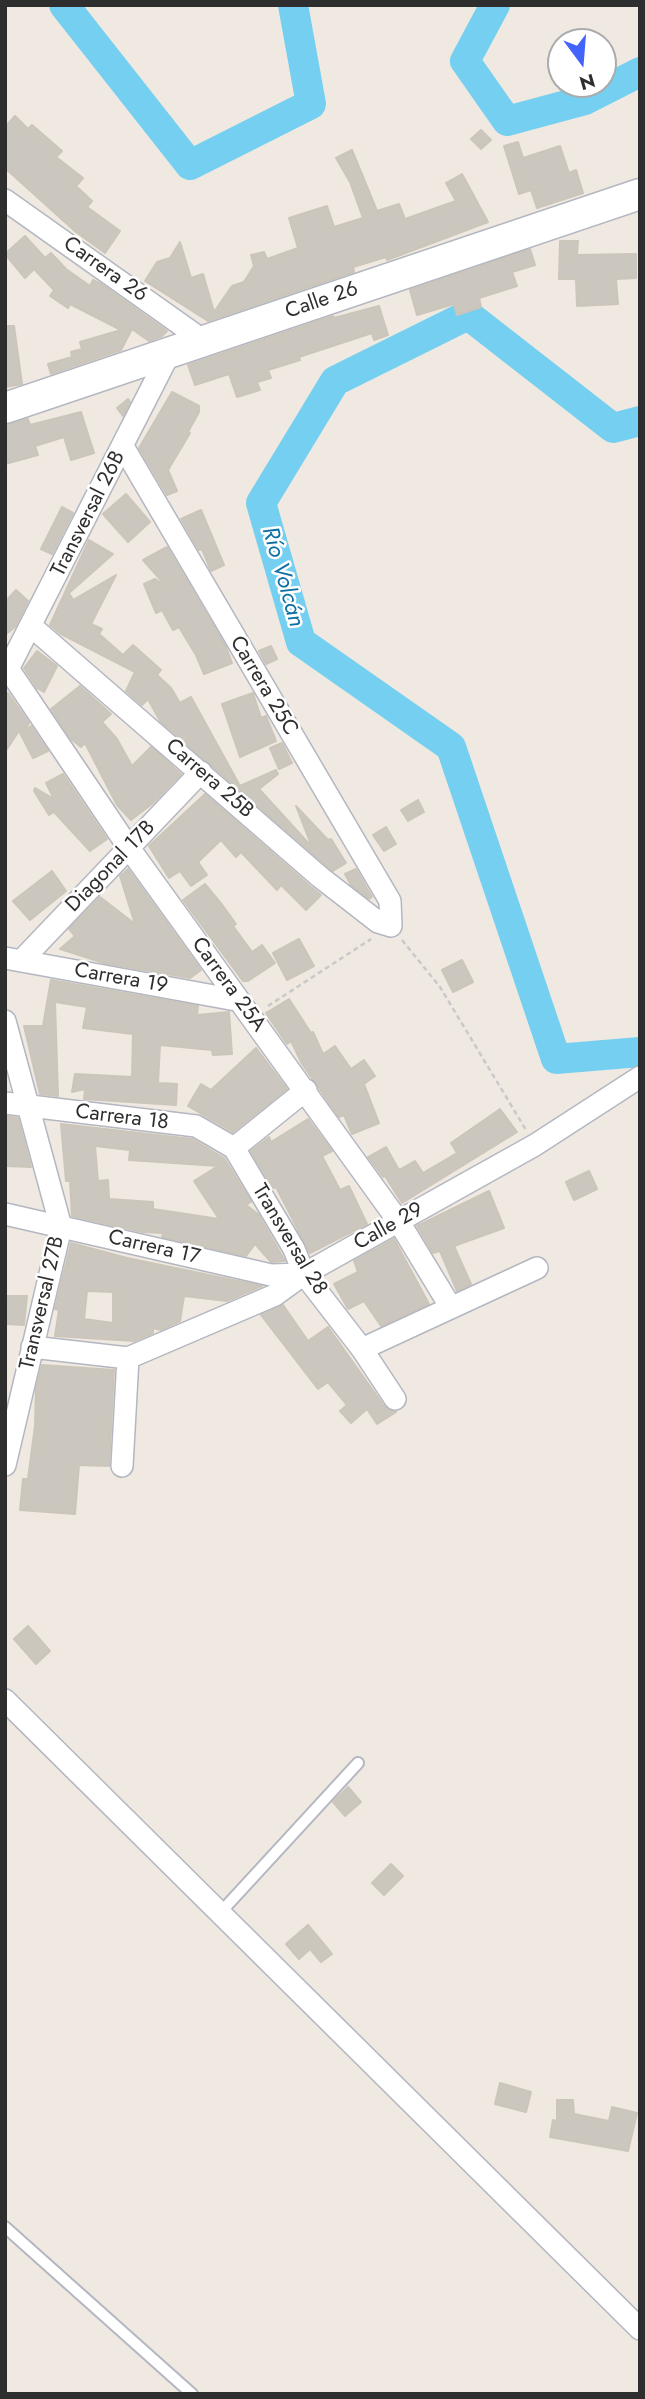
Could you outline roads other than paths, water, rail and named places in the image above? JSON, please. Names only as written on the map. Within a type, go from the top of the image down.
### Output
[{"type":"main road","name":"Calle 26","points":[[5,408],[640,194]]},
{"type":"street","name":"Carrera 26","points":[[5,200],[204,341]]},
{"type":"street","name":"Transversal 26B","points":[[6,669],[124,448],[170,352]]},
{"type":"street","name":"Carrera 25C","points":[[124,448],[390,901],[391,926]]},
{"type":"street","name":"Carrera 25B","points":[[31,626],[320,877],[378,922],[391,926]]},
{"type":"street","name":"Carrera 25A","points":[[6,669],[236,1000],[306,1090],[399,1222],[450,1306]]},
{"type":"street","name":"Diagonal 17B","points":[[13,960],[129,848],[201,772]]},
{"type":"street","name":"Carrera 19","points":[[13,960],[236,1000]]},
{"type":"street","name":"Transversal 27B","points":[[5,1021],[61,1227],[6,1458]]},
{"type":"street","name":"Calle 29","points":[[128,1358],[275,1295],[304,1274],[535,1145],[640,1077]]},
{"type":"street","points":[[234,1148],[306,1090]]},
{"type":"street","name":"Carrera 18","points":[[5,1103],[196,1126],[234,1148]]},
{"type":"street","name":"Transversal 28","points":[[234,1148],[295,1249],[304,1274],[362,1349],[395,1399]]},
{"type":"street","name":"Carrera 17","points":[[5,1213],[271,1275],[304,1274]]},
{"type":"street","points":[[362,1349],[537,1268]]},
{"type":"street","points":[[32,1347],[128,1358],[122,1466]]},
{"type":"street","points":[[5,1700],[640,2329]]},
{"type":"lane","points":[[220,1913],[358,1763]]},
{"type":"lane","points":[[5,2227],[192,2394]]},
{"type":"waterway","name":"Río Volcán","points":[[64,5],[190,165],[311,104],[293,5]]},
{"type":"waterway","name":"Río Volcán","points":[[495,5],[465,61],[507,121],[585,100],[640,72]]},
{"type":"waterway","name":"Río Volcán","points":[[640,421],[613,428],[468,315],[335,381],[261,503],[301,642],[451,747],[556,1059],[640,1052]]}]
